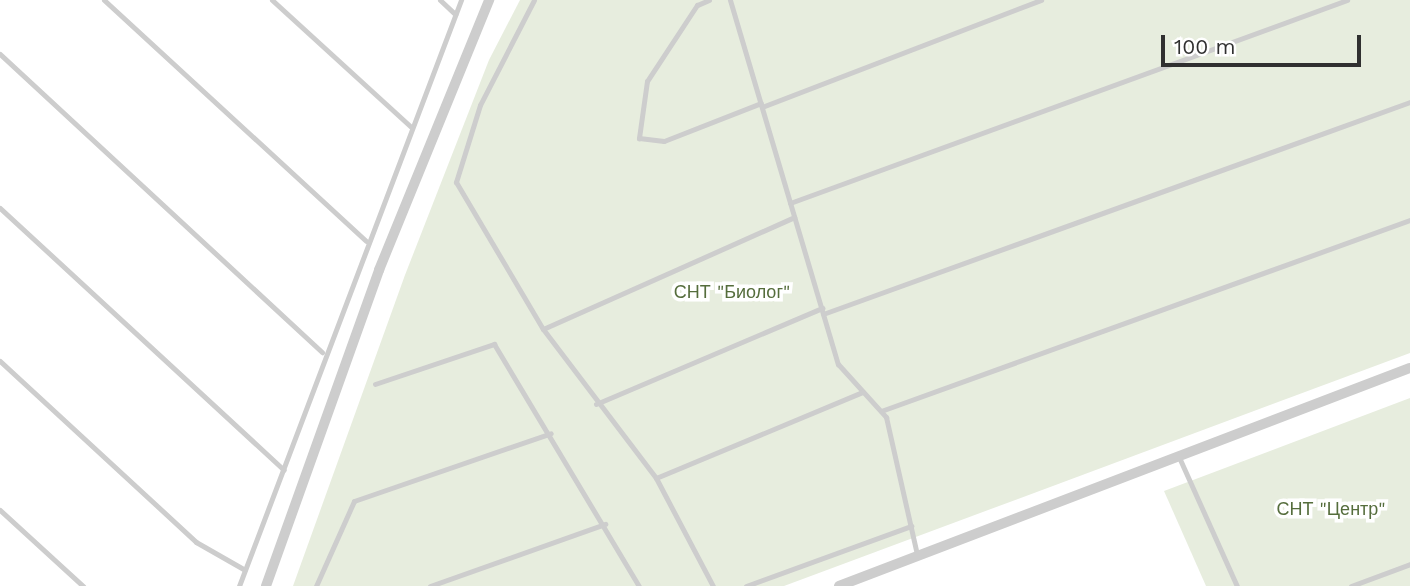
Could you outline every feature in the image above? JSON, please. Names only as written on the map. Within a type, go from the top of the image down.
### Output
[{"type":"street","points":[[266,586],[379,270],[489,0]]},
{"type":"street","points":[[839,586],[1176,453],[1410,368]]},
{"type":"lane","points":[[104,0],[366,241]]},
{"type":"lane","points":[[272,0],[411,127]]},
{"type":"lane","points":[[440,0],[455,14]]},
{"type":"lane","points":[[239,586],[284,470],[323,352],[461,0]]},
{"type":"lane","points":[[534,0],[480,105],[456,182],[543,329],[596,404],[656,478],[713,586]]},
{"type":"lane","points":[[709,0],[697,5],[647,81],[639,138],[664,141],[1041,0]]},
{"type":"lane","points":[[731,0],[838,364],[880,411],[918,555]]},
{"type":"lane","points":[[790,203],[1347,0]]},
{"type":"lane","points":[[0,54],[323,352]]},
{"type":"lane","points":[[596,404],[822,311],[1410,102]]},
{"type":"lane","points":[[0,208],[284,470]]},
{"type":"lane","points":[[543,329],[794,217]]},
{"type":"lane","points":[[880,411],[1410,220]]},
{"type":"lane","points":[[376,384],[494,344],[551,433],[639,586]]},
{"type":"lane","points":[[0,361],[196,542],[245,570]]},
{"type":"lane","points":[[656,478],[863,392]]},
{"type":"lane","points":[[316,586],[354,501],[551,433]]},
{"type":"lane","points":[[1176,453],[1237,586]]},
{"type":"lane","points":[[0,510],[83,586]]},
{"type":"lane","points":[[430,586],[605,524]]},
{"type":"lane","points":[[746,586],[911,526]]},
{"type":"lane","points":[[1351,586],[1410,564]]},
{"type":"green space","name":"СНТ \"Биолог\"","points":[[520,0],[1410,0],[1410,353],[784,586],[293,586],[405,275],[489,60]]},
{"type":"green space","name":"СНТ \"Центр\"","points":[[1410,398],[1410,586],[1206,586],[1164,491]]}]
